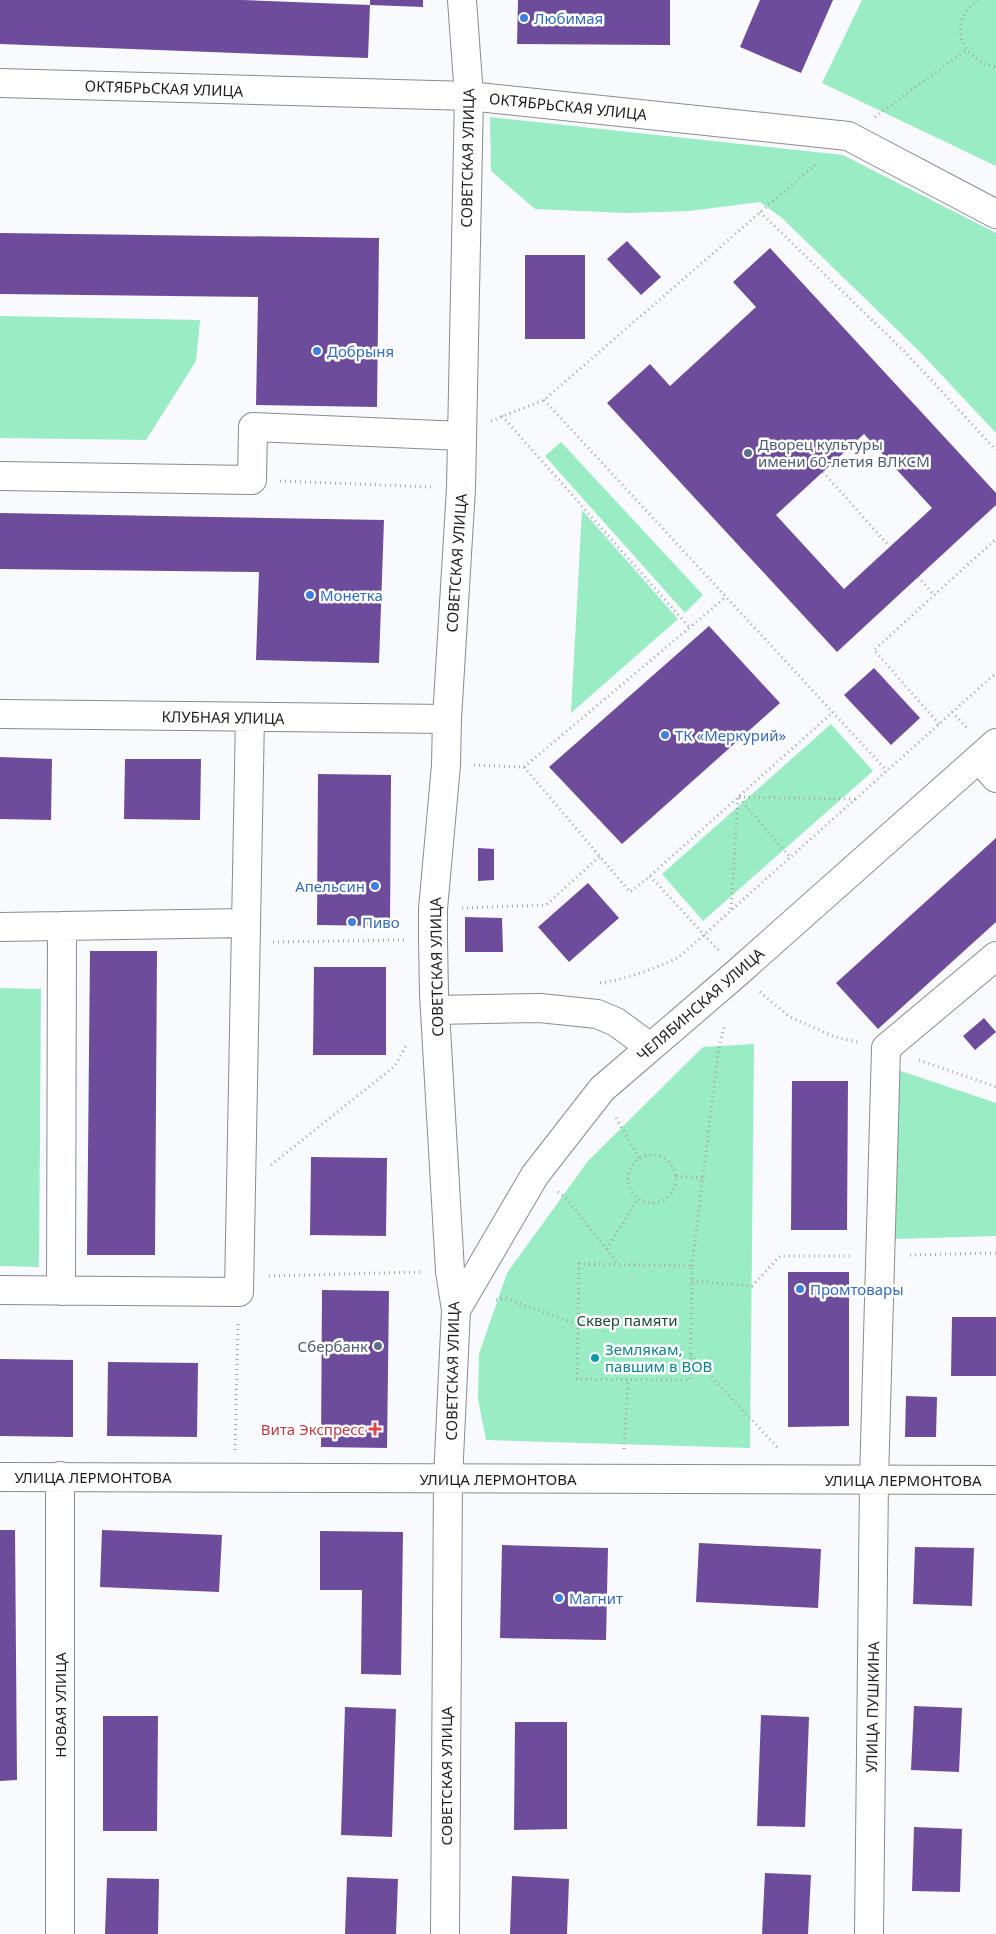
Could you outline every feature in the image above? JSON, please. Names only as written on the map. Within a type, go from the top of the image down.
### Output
[{"type":"street","name":"СОВЕТСКАЯ УЛИЦА","points":[[445,1934],[448,1479],[456,1310],[450,1271],[435,1010],[433,909],[446,765],[461,488],[469,96],[462,0]]},
{"type":"street","name":"ОКТЯБРЬСКАЯ УЛИЦА","points":[[0,84],[469,96],[848,136],[996,214]]},
{"type":"street","points":[[0,476],[252,480],[253,427],[462,436]]},
{"type":"street","name":"КЛУБНАЯ УЛИЦА","points":[[0,714],[447,719]]},
{"type":"street","points":[[0,1290],[239,1292],[250,717]]},
{"type":"street","name":"ЧЕЛЯБИНСКАЯ УЛИЦА","points":[[456,1310],[536,1175],[602,1089],[990,760]]},
{"type":"street","points":[[0,927],[246,923]]},
{"type":"street","points":[[60,1291],[62,926]]},
{"type":"street","points":[[886,1048],[996,956]]},
{"type":"street","points":[[435,1010],[540,1008],[597,1014],[616,1022],[650,1047]]},
{"type":"street","name":"УЛИЦА ПУШКИНА","points":[[869,1934],[874,1480],[886,1048]]},
{"type":"street","name":"НОВАЯ УЛИЦА","points":[[60,1476],[60,1934]]},
{"type":"street","name":"УЛИЦА ЛЕРМОНТОВА","points":[[0,1477],[996,1480]]},
{"type":"path","points":[[978,0],[972,4],[965,14],[961,26],[962,38],[966,50],[979,62],[996,68]]},
{"type":"path","points":[[462,436],[502,416],[544,400],[848,136],[966,50]]},
{"type":"path","points":[[760,212],[906,353],[996,450]]},
{"type":"path","points":[[544,400],[887,771]]},
{"type":"path","points":[[502,416],[690,628]]},
{"type":"path","points":[[822,472],[890,547]]},
{"type":"path","points":[[252,480],[461,488]]},
{"type":"path","points":[[939,724],[874,650],[996,539]]},
{"type":"path","points":[[918,577],[934,595]]},
{"type":"path","points":[[446,765],[524,767],[726,597]]},
{"type":"path","points":[[597,984],[621,980],[678,958],[996,673]]},
{"type":"path","points":[[524,767],[630,892],[833,712]]},
{"type":"path","points":[[738,797],[855,799]]},
{"type":"path","points":[[738,797],[790,858]]},
{"type":"path","points":[[731,910],[738,797]]},
{"type":"path","points":[[433,909],[546,905],[600,856]]},
{"type":"path","points":[[650,876],[705,934],[737,973],[790,1017],[835,1037],[886,1048],[996,1087]]},
{"type":"path","points":[[246,923],[273,942],[433,940]]},
{"type":"path","points":[[241,1189],[395,1066],[408,1042]]},
{"type":"path","points":[[692,1266],[579,1264],[577,1379],[690,1380],[692,1266],[719,1046]]},
{"type":"path","points":[[620,1128],[639,1158]]},
{"type":"path","points":[[654,1155],[662,1157],[669,1162],[676,1176],[673,1191],[661,1202],[653,1203],[638,1199],[632,1193],[627,1178],[629,1170],[639,1158],[654,1155]]},
{"type":"path","points":[[676,1176],[702,1178]]},
{"type":"path","points":[[565,1197],[618,1264]]},
{"type":"path","points":[[606,1249],[638,1199]]},
{"type":"path","points":[[234,1478],[239,1292],[266,1276],[450,1271]]},
{"type":"path","points":[[692,1281],[752,1286]]},
{"type":"path","points":[[456,1310],[505,1298],[578,1325]]},
{"type":"path","points":[[691,1354],[781,1452]]},
{"type":"path","points":[[625,1444],[628,1380]]},
{"type":"green space","points":[[862,0],[996,0],[996,166],[822,83]]},
{"type":"green space","points":[[490,117],[843,155],[996,233],[996,433],[920,352],[782,218],[760,202],[689,211],[627,213],[535,209],[491,171]]},
{"type":"green space","points":[[0,316],[200,320],[196,361],[146,440],[0,438]]},
{"type":"green space","points":[[561,442],[703,595],[685,613],[545,456]]},
{"type":"green space","points":[[582,510],[678,619],[571,713]]},
{"type":"green space","points":[[831,724],[873,771],[703,921],[662,874]]},
{"type":"green space","points":[[0,988],[41,989],[39,1267],[0,1266]]},
{"type":"green space","name":"Сквер памяти","points":[[754,1044],[750,1448],[486,1440],[478,1399],[479,1354],[507,1273],[588,1161],[703,1047]]},
{"type":"green space","points":[[898,1070],[996,1103],[996,1236],[894,1239]]},
{"type":"building","points":[[0,0],[242,0],[370,5],[368,58],[0,44]]},
{"type":"building","points":[[370,0],[423,0],[423,7],[370,5]]},
{"type":"building","points":[[518,0],[670,0],[670,45],[517,44]]},
{"type":"building","points":[[760,0],[833,0],[801,73],[740,47]]},
{"type":"building","points":[[0,233],[379,238],[377,407],[256,405],[258,297],[0,294]]},
{"type":"building","points":[[627,241],[661,277],[641,295],[607,259]]},
{"type":"building","name":"Дворец культуры имени 60-летия ВЛКСМ","points":[[770,248],[996,493],[996,505],[837,652],[607,403],[650,364],[670,386],[756,307],[733,282]],"holes":[[[864,434],[932,508],[844,589],[776,515]]]},
{"type":"building","points":[[525,255],[585,255],[585,339],[525,339]]},
{"type":"building","points":[[0,513],[384,520],[379,663],[256,660],[259,572],[0,569]]},
{"type":"building","name":"ТК «Меркурий»","points":[[709,626],[780,703],[622,844],[549,767]]},
{"type":"building","points":[[874,668],[920,718],[891,745],[844,695]]},
{"type":"building","points":[[0,757],[52,759],[51,820],[0,819]]},
{"type":"building","points":[[125,759],[201,759],[200,820],[124,819]]},
{"type":"building","points":[[318,774],[391,775],[390,926],[317,925]]},
{"type":"building","points":[[996,838],[996,922],[878,1029],[836,983]]},
{"type":"building","points":[[478,848],[494,849],[494,880],[478,881]]},
{"type":"building","points":[[588,883],[619,918],[569,962],[538,927]]},
{"type":"building","points":[[465,917],[502,918],[503,952],[465,952]]},
{"type":"building","points":[[90,951],[157,951],[155,1255],[87,1255]]},
{"type":"building","points":[[314,967],[386,967],[386,1055],[313,1055]]},
{"type":"building","points":[[984,1018],[996,1032],[975,1050],[963,1036]]},
{"type":"building","points":[[792,1081],[848,1081],[847,1230],[791,1230]]},
{"type":"building","points":[[311,1157],[387,1158],[386,1236],[310,1235]]},
{"type":"building","points":[[788,1272],[849,1272],[849,1426],[788,1427]]},
{"type":"building","points":[[322,1290],[389,1291],[387,1448],[321,1447]]},
{"type":"building","points":[[952,1317],[996,1317],[996,1376],[951,1376]]},
{"type":"building","points":[[0,1359],[73,1360],[73,1437],[0,1436]]},
{"type":"building","points":[[108,1362],[198,1363],[197,1437],[107,1436]]},
{"type":"building","points":[[906,1396],[937,1397],[936,1437],[905,1437]]},
{"type":"building","points":[[0,1530],[15,1530],[17,1780],[0,1781]]},
{"type":"building","points":[[102,1530],[222,1535],[219,1592],[100,1587]]},
{"type":"building","points":[[320,1531],[403,1532],[401,1675],[361,1674],[362,1590],[320,1590]]},
{"type":"building","points":[[699,1543],[821,1549],[818,1608],[696,1602]]},
{"type":"building","points":[[502,1545],[608,1548],[606,1640],[500,1638]]},
{"type":"building","points":[[915,1547],[974,1548],[972,1606],[913,1604]]},
{"type":"building","points":[[914,1706],[962,1708],[959,1772],[911,1770]]},
{"type":"building","points":[[345,1707],[396,1709],[392,1837],[341,1835]]},
{"type":"building","points":[[761,1715],[809,1717],[805,1827],[757,1826]]},
{"type":"building","points":[[103,1716],[158,1716],[157,1831],[103,1831]]},
{"type":"building","points":[[515,1722],[567,1722],[567,1829],[514,1830]]},
{"type":"building","points":[[914,1827],[962,1829],[960,1892],[912,1891]]},
{"type":"building","points":[[765,1873],[811,1875],[808,1934],[762,1934]]},
{"type":"building","points":[[512,1876],[569,1879],[567,1934],[510,1934]]},
{"type":"building","points":[[347,1877],[398,1879],[396,1934],[345,1934]]},
{"type":"building","points":[[107,1878],[159,1879],[158,1934],[105,1934]]},
{"type":"place","name":"Любимая","points":[[524,18]]},
{"type":"place","name":"Добрыня","points":[[317,351]]},
{"type":"place","name":"Дворец культуры имени 60-летия ВЛКСМ","points":[[748,453]]},
{"type":"place","name":"Монетка","points":[[310,595]]},
{"type":"place","name":"ТК «Меркурий»","points":[[665,735]]},
{"type":"place","name":"Апельсин","points":[[375,886]]},
{"type":"place","name":"Пиво","points":[[352,922]]},
{"type":"place","name":"Промтовары","points":[[800,1289]]},
{"type":"place","name":"Сбербанк","points":[[378,1346]]},
{"type":"place","name":"Землякам, павшим в ВОВ","points":[[595,1358]]},
{"type":"place","name":"Вита Экспресс","points":[[375,1429]]},
{"type":"place","name":"Магнит","points":[[559,1598]]}]
